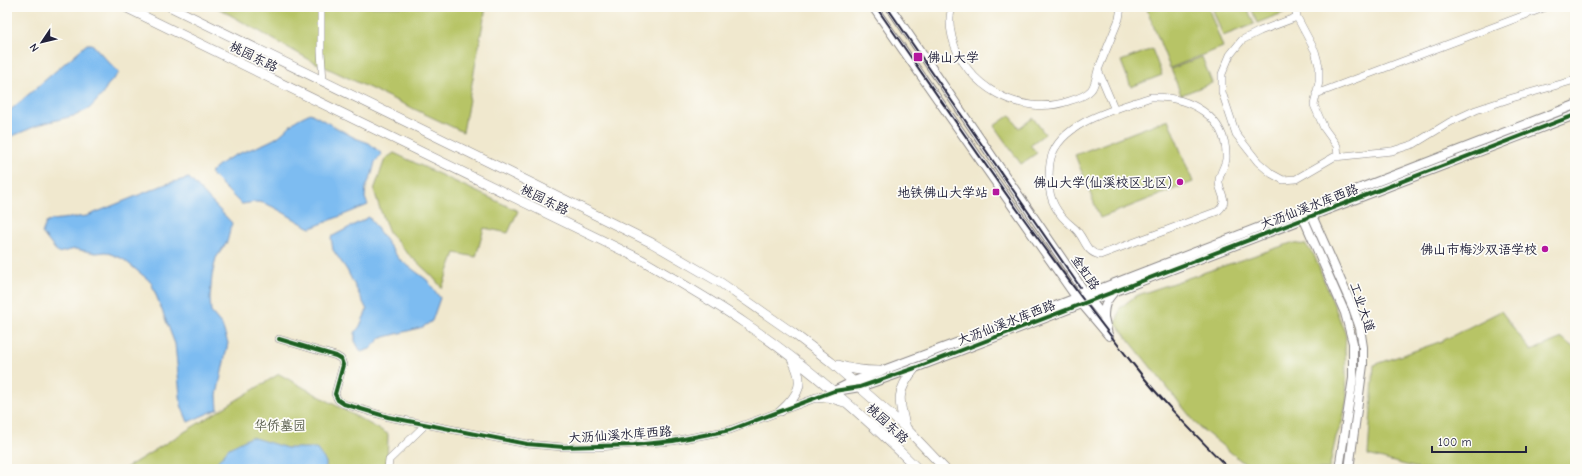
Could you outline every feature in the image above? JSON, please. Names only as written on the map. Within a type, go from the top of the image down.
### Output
[{"type":"main road","name":"桃园东路","points":[[125,7],[642,260],[711,300],[791,356],[834,391],[852,406],[918,469]]},
{"type":"main road","name":"桃园东路","points":[[171,7],[652,243],[721,283],[831,362],[906,428],[945,469]]},
{"type":"main road","points":[[781,411],[791,402],[797,393],[800,382],[798,370],[791,356]]},
{"type":"main road","points":[[831,362],[849,369],[865,372],[879,371]]},
{"type":"main road","points":[[906,428],[901,412],[900,397],[904,382],[915,368]]},
{"type":"main road","points":[[816,398],[841,400],[852,406]]},
{"type":"street","points":[[321,7],[321,52],[323,81]]},
{"type":"street","name":"金虹路","points":[[873,7],[1076,297],[1092,318],[1109,336],[1104,317],[1091,301],[890,7]]},
{"type":"street","points":[[953,7],[951,10],[950,27],[955,47],[966,66],[992,92],[1018,103],[1039,106],[1059,105],[1078,98],[1091,90],[1119,19],[1121,7]]},
{"type":"street","points":[[1295,7],[1297,17],[1315,51],[1320,66],[1319,82],[1314,105],[1324,128],[1337,146],[1338,157]]},
{"type":"street","points":[[1316,94],[1546,7]]},
{"type":"street","points":[[1297,17],[1260,31],[1242,40],[1230,55],[1222,74],[1222,92],[1236,134],[1258,162],[1272,174],[1283,180],[1296,179],[1334,157],[1392,151],[1414,144],[1450,122],[1476,110],[1575,80]]},
{"type":"street","points":[[1098,70],[1114,110]]},
{"type":"street","points":[[1151,97],[1164,97],[1179,99],[1195,105],[1205,112],[1216,125],[1225,147],[1226,161],[1218,182],[1224,200],[1223,207],[1218,211],[1100,255],[1094,254],[1089,250],[1079,231],[1063,219],[1053,202],[1049,186],[1051,157],[1058,144],[1070,130],[1085,121],[1114,110],[1151,97]]},
{"type":"street","points":[[857,384],[879,371],[1060,308],[1076,297],[1086,293],[1575,105]]},
{"type":"street","name":"大沥仙溪水库西路","points":[[279,339],[336,356],[341,359],[343,365],[335,394],[338,400],[344,404],[388,417],[527,444],[563,447],[598,447],[673,441],[730,430],[834,391],[915,368],[1060,308],[1082,305],[1575,115]]},
{"type":"street","points":[[1223,140],[1236,134]]},
{"type":"street","name":"工业大道","points":[[1304,209],[1312,216],[1353,308],[1360,328],[1363,347],[1363,365],[1349,469]]},
{"type":"street","name":"工业大道","points":[[1304,209],[1304,219],[1345,313],[1353,344],[1353,378],[1339,469]]},
{"type":"street","points":[[1060,308],[1066,292],[1066,283]]},
{"type":"street","points":[[1104,317],[1106,300],[1113,293]]},
{"type":"street","points":[[1060,308],[1075,310],[1092,318]]},
{"type":"street","points":[[388,469],[389,460],[425,425]]},
{"type":"green space","points":[[216,7],[486,7],[463,132],[310,60]]},
{"type":"green space","points":[[1146,7],[1208,7],[1223,47],[1170,68]]},
{"type":"green space","points":[[1220,7],[1247,7],[1254,24],[1223,36],[1213,10]]},
{"type":"green space","points":[[1251,7],[1286,7],[1288,11],[1257,23]]},
{"type":"green space","points":[[1152,49],[1162,75],[1131,87],[1121,61]]},
{"type":"green space","points":[[1202,57],[1212,83],[1181,95],[1171,69]]},
{"type":"green space","points":[[1010,115],[1019,128],[1033,118],[1045,134],[1030,145],[1037,153],[1021,164],[994,126]]},
{"type":"green space","points":[[1168,119],[1193,182],[1100,218],[1075,155]]},
{"type":"green space","points":[[394,153],[518,211],[508,233],[484,228],[476,257],[455,253],[442,288],[432,276],[404,250],[389,232],[380,209],[374,190],[385,159]]},
{"type":"green space","points":[[1291,243],[1306,245],[1314,255],[1346,335],[1345,350],[1347,399],[1343,420],[1336,437],[1329,469],[1264,469],[1245,464],[1198,426],[1116,324],[1120,308],[1135,296]]},
{"type":"green space","points":[[1501,311],[1531,351],[1562,338],[1575,349],[1575,469],[1420,469],[1368,455],[1374,365],[1442,341]]},
{"type":"green space","name":"华侨墓园","points":[[279,374],[388,434],[387,469],[124,469]]},
{"type":"water","points":[[87,44],[92,44],[119,73],[107,86],[102,95],[90,108],[77,115],[41,124],[10,137],[7,132],[7,113]]},
{"type":"water","points":[[310,113],[355,138],[369,143],[382,154],[375,162],[372,174],[366,187],[365,198],[368,205],[311,228],[269,205],[255,202],[241,204],[210,173],[224,161],[277,137],[296,121]]},
{"type":"water","points":[[189,178],[232,223],[227,242],[216,258],[212,276],[210,298],[211,312],[222,325],[228,343],[217,395],[218,409],[188,422],[181,405],[175,344],[151,282],[123,259],[106,252],[96,253],[75,249],[58,253],[42,233],[46,223],[52,220],[87,216],[166,184]]},
{"type":"water","points":[[369,217],[399,259],[427,280],[440,298],[432,321],[423,327],[381,338],[370,349],[361,352],[355,341],[355,333],[367,310],[347,270],[333,250],[331,237]]},
{"type":"water","points":[[251,437],[287,448],[316,448],[326,462],[326,469],[239,469],[227,468],[217,462],[229,448]]},
{"type":"railway","points":[[876,7],[1069,281],[1159,395],[1229,469]]},
{"type":"railway","points":[[887,7],[1080,287]]},
{"type":"cycle path","points":[[279,339],[336,356],[341,359],[343,365],[335,394],[338,400],[344,404],[388,417],[527,444],[563,447],[634,445],[673,441],[730,430],[834,391],[860,387],[915,368],[1575,115]]},
{"type":"place","name":"佛山大学","points":[[918,57]]},
{"type":"place","name":"佛山大学(仙溪校区北区)","points":[[1180,182]]},
{"type":"place","name":"地铁佛山大学站","points":[[996,192]]},
{"type":"place","name":"佛山市梅沙双语学校","points":[[1545,249]]}]
